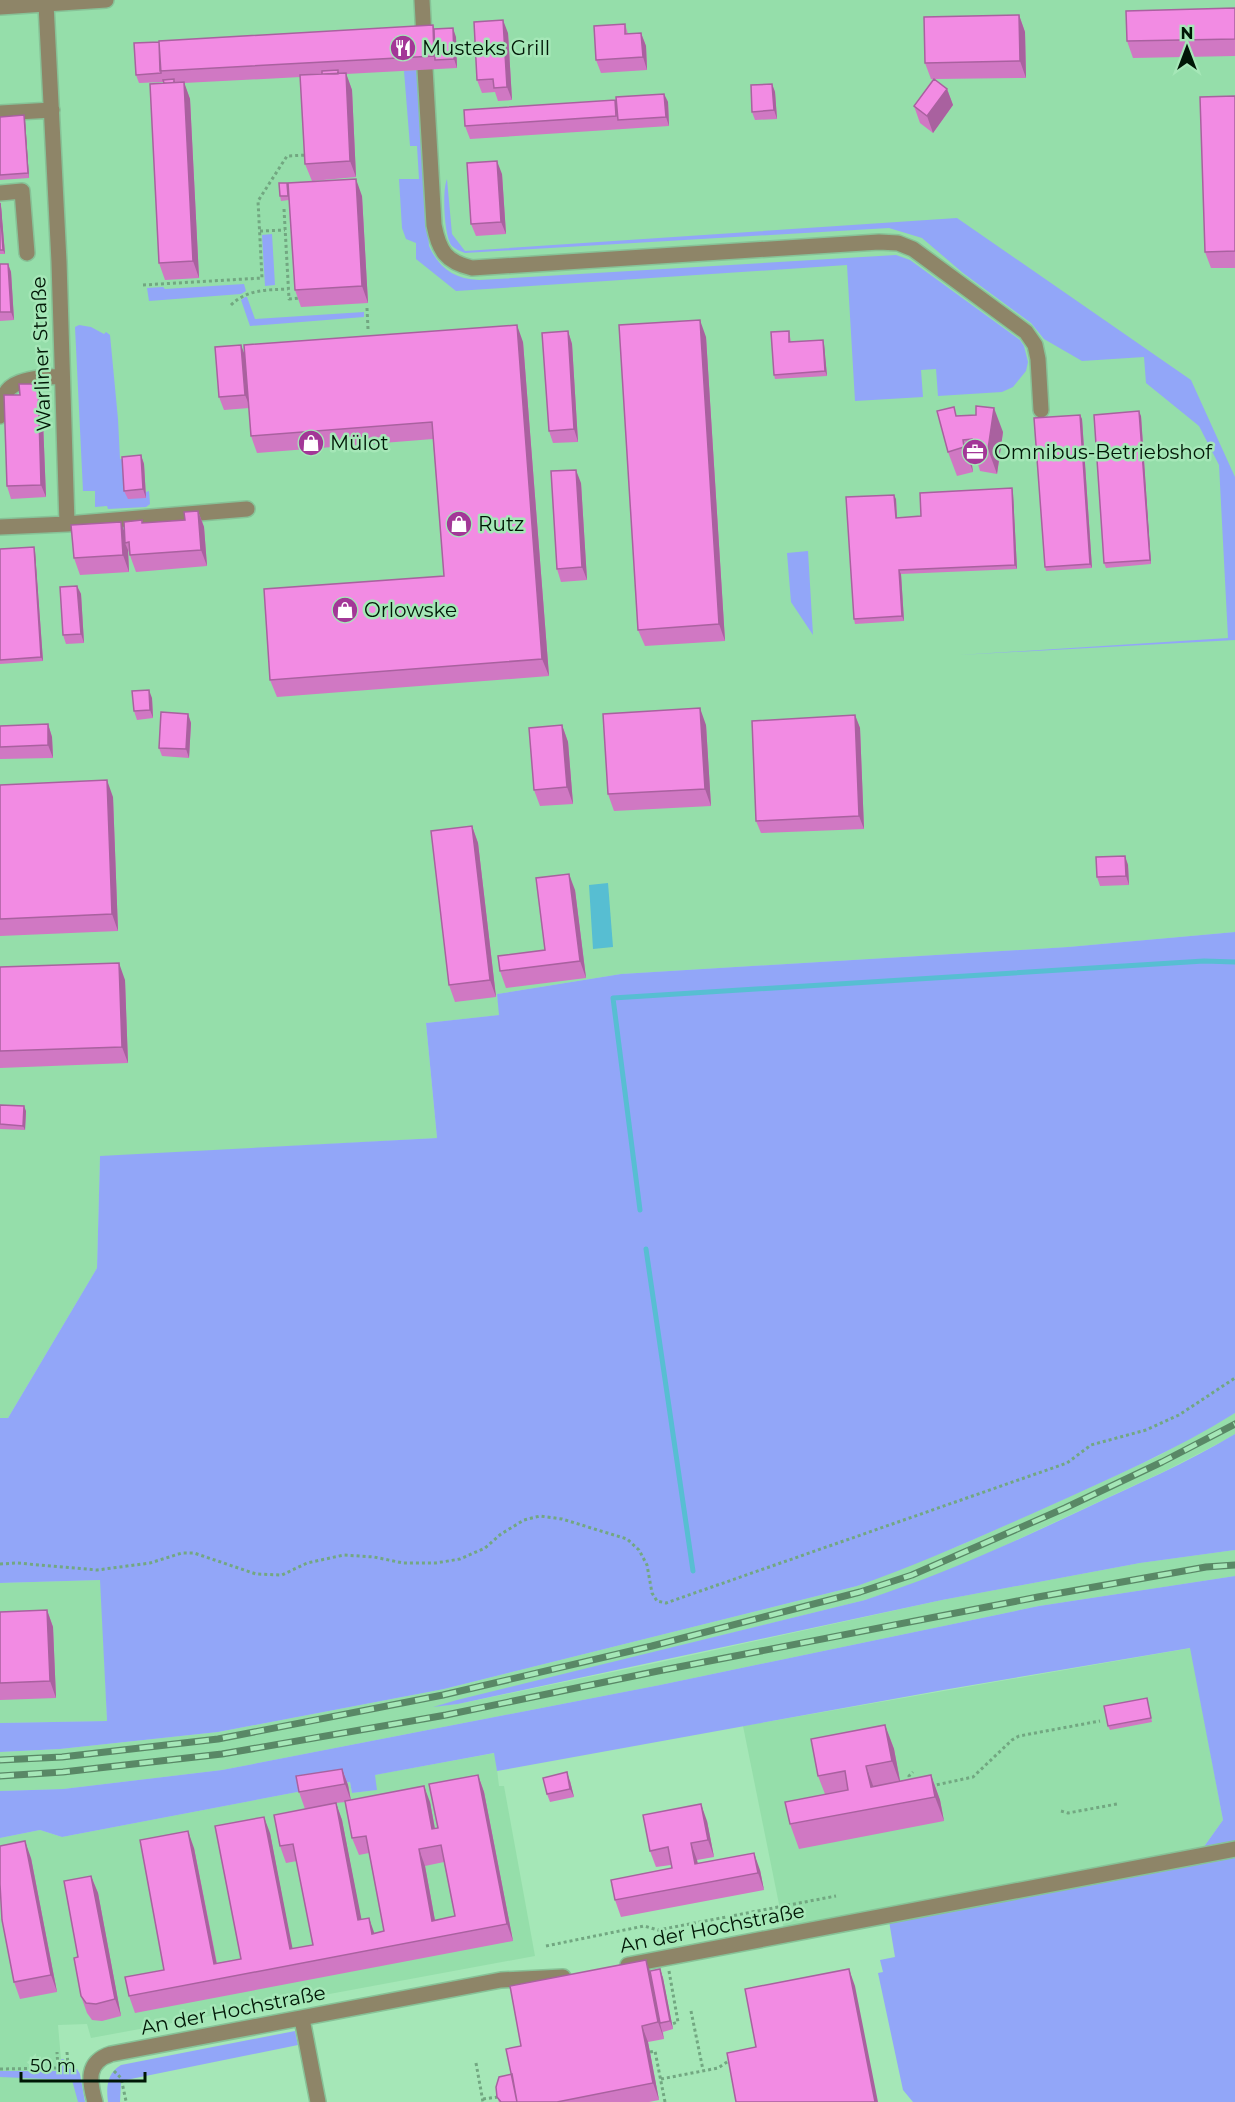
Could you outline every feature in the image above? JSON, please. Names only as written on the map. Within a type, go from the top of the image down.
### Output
[{"type":"street","points":[[0,7],[106,0]]},
{"type":"street","points":[[422,0],[424,38]]},
{"type":"street","name":"Warliner Straße","points":[[46,4],[67,524]]},
{"type":"street","points":[[425,69],[438,244],[446,256],[458,265],[472,268],[879,242],[898,243],[913,249],[1026,332],[1035,345],[1038,359],[1041,410]]},
{"type":"street","points":[[0,113],[52,110]]},
{"type":"street","points":[[0,193],[22,191],[27,253]]},
{"type":"street","points":[[0,416],[6,392],[15,383],[62,376]]},
{"type":"street","points":[[0,527],[67,524],[247,509]]},
{"type":"street","name":"An der Hochstraße","points":[[611,1968],[1235,1849]]},
{"type":"street","name":"An der Hochstraße","points":[[97,2060],[111,2054],[501,1980],[553,1979],[576,1975]]},
{"type":"street","points":[[302,2019],[318,2102]]},
{"type":"street","points":[[95,2102],[91,2074],[97,2060]]},
{"type":"path","points":[[143,285],[262,278],[258,201],[287,156],[310,154]]},
{"type":"path","points":[[284,209],[289,299],[300,298]]},
{"type":"path","points":[[260,231],[285,230]]},
{"type":"path","points":[[231,305],[241,296],[255,291],[288,289]]},
{"type":"path","points":[[367,308],[368,329]]},
{"type":"path","points":[[0,1564],[17,1563],[97,1570],[150,1563],[182,1553],[194,1553],[256,1574],[282,1575],[307,1563],[344,1555],[374,1557],[403,1563],[436,1563],[460,1559],[477,1552],[524,1520],[540,1516],[562,1519],[627,1539],[639,1550],[647,1564],[652,1593],[657,1601],[666,1603],[1066,1463],[1091,1446],[1146,1430],[1179,1415],[1235,1378]]},
{"type":"path","points":[[922,1788],[973,1777],[1012,1740],[1019,1737],[1100,1721]]},
{"type":"path","points":[[911,1790],[909,1776],[913,1772]]},
{"type":"path","points":[[1061,1811],[1068,1813],[1117,1804]]},
{"type":"path","points":[[546,1946],[644,1926],[658,1930],[836,1896]]},
{"type":"path","points":[[668,1958],[678,2022],[672,2024]]},
{"type":"path","points":[[691,2011],[704,2071]]},
{"type":"path","points":[[650,2052],[655,2051],[665,2102]]},
{"type":"path","points":[[0,2069],[58,2068],[57,2052]]},
{"type":"path","points":[[661,2079],[718,2068],[737,2055]]},
{"type":"path","points":[[97,2060],[120,2076],[126,2101]]},
{"type":"path","points":[[476,2063],[483,2101],[498,2097]]},
{"type":"shaded area","points":[[0,0],[1235,0],[1235,932],[1068,947],[621,974],[497,994],[500,1015],[426,1023],[437,1138],[100,1157],[97,1268],[8,1418],[0,1418]]},
{"type":"shaded area","points":[[417,70],[429,246],[443,266],[455,275],[479,280],[896,255],[910,260],[1020,340],[1028,362],[1026,371],[1013,387],[1002,392],[938,396],[936,369],[921,370],[923,397],[855,401],[847,265],[456,291],[416,259],[416,243],[406,239],[402,228],[399,179],[419,179],[417,146],[410,146],[404,71]]},
{"type":"shaded area","points":[[447,179],[452,234],[465,251],[957,218],[1191,380],[1235,477],[1235,640],[959,655],[1228,638],[1219,465],[1199,426],[1146,383],[1144,357],[1082,361],[1044,339],[1031,323],[963,273],[922,238],[889,228],[465,253],[452,246],[447,233],[444,203]]},
{"type":"shaded area","points":[[272,234],[275,285],[265,286],[262,235]]},
{"type":"shaded area","points":[[244,284],[246,291],[241,294],[149,301],[147,288],[163,287],[165,289]]},
{"type":"shaded area","points":[[247,297],[255,319],[364,312],[364,317],[250,326],[241,300]]},
{"type":"shaded area","points":[[79,325],[110,335],[120,459],[125,459],[146,492],[149,491],[150,504],[146,507],[108,509],[107,506],[95,507],[95,491],[83,491],[75,327]]},
{"type":"shaded area","points":[[808,551],[813,635],[791,602],[787,553]]},
{"type":"shaded area","points":[[608,883],[613,947],[593,949],[589,885]]},
{"type":"shaded area","points":[[1235,932],[1235,1413],[1166,1451],[1095,1485],[953,1548],[857,1586],[444,1689],[218,1732],[60,1749],[0,1752],[0,1723],[107,1721],[100,1580],[0,1583],[0,1418],[8,1418],[97,1268],[100,1156],[437,1138],[426,1023],[499,1015],[497,994],[621,974],[1068,947]]},
{"type":"shaded area","points":[[1235,1413],[1235,1434],[1225,1440],[1165,1471],[969,1562],[918,1583],[865,1600],[437,1706],[458,1704],[656,1663],[942,1600],[1140,1563],[1235,1550],[1235,1576],[1039,1606],[660,1685],[222,1770],[63,1789],[0,1791],[0,1752],[60,1749],[218,1732],[444,1689],[857,1586],[961,1545],[1082,1491],[1158,1456]]},
{"type":"shaded area","points":[[1235,1434],[1235,1550],[1140,1563],[942,1600],[458,1704],[433,1707],[865,1600],[949,1569],[1030,1534],[1180,1464]]},
{"type":"shaded area","points":[[1235,1576],[1235,1842],[1203,1848],[1223,1820],[1190,1648],[943,1690],[497,1771],[494,1753],[375,1775],[377,1790],[352,1793],[350,1782],[62,1837],[40,1830],[0,1838],[0,1791],[63,1789],[222,1770],[660,1685],[1039,1606]]},
{"type":"shaded area","points":[[101,1580],[107,1721],[0,1723],[0,1583]]},
{"type":"shaded area","points":[[1191,1648],[1223,1820],[1203,1848],[784,1929],[743,1726]]},
{"type":"shaded area","points":[[495,1753],[499,1786],[504,1786],[535,1956],[91,2038],[87,2024],[58,2025],[62,2071],[76,2070],[85,2102],[0,2102],[0,1838],[40,1830],[62,1837],[350,1782],[352,1793],[376,1790],[374,1775]]},
{"type":"shaded area","points":[[1235,1854],[1235,2102],[913,2102],[903,2090],[878,1973],[883,1972],[880,1960],[895,1957],[889,1921]]},
{"type":"shaded area","points":[[295,2031],[298,2045],[121,2081],[120,2102],[108,2102],[108,2081],[116,2068],[121,2065]]},
{"type":"shaded area","points":[[61,2059],[64,2059],[65,2068],[77,2069],[80,2074],[85,2102],[78,2102],[72,2080],[0,2077],[0,2071],[62,2071]]},
{"type":"building","points":[[1235,8],[1235,39],[1127,41],[1126,11]]},
{"type":"building","points":[[1019,15],[1020,61],[925,63],[924,17]]},
{"type":"building","points":[[503,20],[507,87],[494,88],[493,79],[477,80],[474,22]]},
{"type":"building","points":[[625,24],[625,34],[641,33],[643,57],[596,60],[594,26]]},
{"type":"building","points":[[433,25],[434,56],[160,71],[159,41]]},
{"type":"building","points":[[453,28],[454,59],[435,60],[434,29]]},
{"type":"building","points":[[159,42],[161,73],[136,75],[134,43]]},
{"type":"building","points":[[338,70],[338,74],[322,74],[322,71]]},
{"type":"building","points":[[346,73],[350,161],[305,164],[300,75]]},
{"type":"building","points":[[174,79],[174,83],[164,83],[163,80]]},
{"type":"building","points":[[934,79],[947,89],[927,116],[914,106]]},
{"type":"building","points":[[184,82],[193,261],[159,263],[150,84]]},
{"type":"building","points":[[772,84],[774,110],[752,112],[751,85]]},
{"type":"building","points":[[664,94],[666,117],[618,120],[616,97]]},
{"type":"building","points":[[1235,96],[1235,251],[1205,252],[1200,97]]},
{"type":"building","points":[[615,100],[616,116],[465,126],[464,110]]},
{"type":"building","points":[[24,115],[28,173],[0,175],[0,117]]},
{"type":"building","points":[[497,161],[501,222],[471,224],[467,163]]},
{"type":"building","points":[[356,179],[362,286],[295,290],[288,183]]},
{"type":"building","points":[[279,183],[287,183],[288,196],[280,196]]},
{"type":"building","points":[[0,203],[3,250],[0,250]]},
{"type":"building","points":[[0,264],[8,264],[11,312],[0,312]]},
{"type":"building","points":[[700,320],[719,624],[638,630],[619,325]]},
{"type":"building","points":[[517,325],[542,659],[270,680],[264,589],[444,576],[432,422],[251,436],[244,345]]},
{"type":"building","points":[[568,331],[574,429],[549,431],[542,333]]},
{"type":"building","points":[[789,331],[789,342],[823,340],[825,371],[774,375],[771,332]]},
{"type":"building","points":[[241,345],[245,395],[219,397],[215,347]]},
{"type":"building","points":[[19,384],[38,384],[41,485],[7,486],[4,395],[20,395]]},
{"type":"building","points":[[976,406],[994,408],[988,449],[971,447],[972,439],[963,440],[964,447],[948,452],[937,411],[954,407],[956,416],[976,415]]},
{"type":"building","points":[[1139,411],[1150,560],[1104,563],[1094,415]]},
{"type":"building","points":[[1080,415],[1090,564],[1045,567],[1034,418]]},
{"type":"building","points":[[141,455],[143,489],[124,491],[122,457]]},
{"type":"building","points":[[576,470],[582,567],[557,569],[551,471]]},
{"type":"building","points":[[1012,488],[1015,565],[899,570],[902,616],[854,619],[846,497],[894,495],[896,518],[921,516],[920,493]]},
{"type":"building","points":[[198,511],[201,550],[130,555],[129,542],[125,543],[124,522],[185,520],[184,512]]},
{"type":"building","points":[[121,522],[123,555],[74,558],[71,525]]},
{"type":"building","points":[[34,547],[41,657],[0,660],[0,549]]},
{"type":"building","points":[[77,586],[81,634],[63,635],[60,587]]},
{"type":"building","points":[[149,690],[150,710],[134,711],[132,691]]},
{"type":"building","points":[[700,708],[705,789],[608,794],[603,714]]},
{"type":"building","points":[[161,712],[188,714],[186,749],[159,748]]},
{"type":"building","points":[[855,715],[859,816],[756,821],[752,721]]},
{"type":"building","points":[[48,724],[48,745],[0,747],[0,726]]},
{"type":"building","points":[[562,725],[567,787],[534,790],[529,728]]},
{"type":"building","points":[[107,780],[112,914],[0,919],[0,785]]},
{"type":"building","points":[[472,826],[490,980],[449,985],[431,831]]},
{"type":"building","points":[[1125,856],[1126,876],[1097,877],[1096,857]]},
{"type":"building","points":[[569,874],[580,961],[500,971],[498,956],[545,950],[536,878]]},
{"type":"building","points":[[119,963],[122,1047],[0,1051],[0,967]]},
{"type":"building","points":[[0,1105],[24,1106],[23,1126],[0,1124]]},
{"type":"building","points":[[47,1610],[50,1681],[0,1683],[0,1612]]},
{"type":"building","points":[[1147,1698],[1151,1718],[1108,1726],[1104,1706]]},
{"type":"building","points":[[885,1725],[892,1761],[866,1766],[871,1787],[931,1775],[935,1797],[790,1824],[785,1802],[848,1790],[845,1771],[818,1776],[811,1739]]},
{"type":"building","points":[[342,1769],[345,1784],[299,1792],[296,1776]]},
{"type":"building","points":[[567,1772],[570,1789],[547,1794],[543,1778]]},
{"type":"building","points":[[478,1775],[507,1924],[129,1996],[125,1977],[164,1970],[140,1840],[188,1831],[214,1964],[241,1959],[215,1826],[264,1817],[290,1949],[313,1945],[293,1844],[280,1846],[274,1815],[336,1803],[358,1920],[369,1918],[372,1934],[384,1931],[366,1836],[352,1838],[345,1801],[424,1786],[432,1829],[438,1828],[429,1784]],"holes":[[[441,1845],[455,1916],[432,1921],[419,1849]]]},
{"type":"building","points":[[701,1804],[708,1840],[691,1843],[695,1864],[754,1853],[758,1873],[615,1900],[611,1880],[672,1868],[668,1847],[650,1851],[643,1815]]},
{"type":"building","points":[[25,1841],[51,1975],[14,1982],[2,1920],[0,1846]]},
{"type":"building","points":[[91,1876],[115,1999],[96,2004],[86,2003],[81,1996],[74,1958],[78,1957],[64,1881]]},
{"type":"building","points":[[646,1960],[658,2022],[642,2026],[653,2083],[557,2102],[517,2102],[506,2049],[521,2046],[510,1986]]},
{"type":"building","points":[[660,1969],[670,2021],[660,2023],[650,1971]]},
{"type":"building","points":[[849,1969],[875,2102],[736,2102],[727,2053],[756,2047],[745,1989]]},
{"type":"building","points":[[512,2074],[517,2102],[501,2102],[497,2097],[496,2087],[499,2077]]},
{"type":"waterway","points":[[640,1210],[613,998],[1204,961],[1235,962]]},
{"type":"waterway","points":[[646,1249],[693,1571]]},
{"type":"railway","points":[[0,1760],[62,1757],[218,1739],[443,1695],[652,1646],[860,1592],[912,1575],[1065,1508],[1235,1424]]},
{"type":"railway","points":[[0,1776],[63,1772],[222,1754],[446,1715],[1038,1597],[1206,1567],[1235,1565]]},
{"type":"place","name":"Musteks Grill","points":[[403,48]]},
{"type":"place","name":"Mülot","points":[[311,443]]},
{"type":"place","name":"Omnibus-Betriebshof","points":[[975,452]]},
{"type":"place","name":"Rutz","points":[[459,524]]},
{"type":"place","name":"Orlowske","points":[[345,610]]}]
